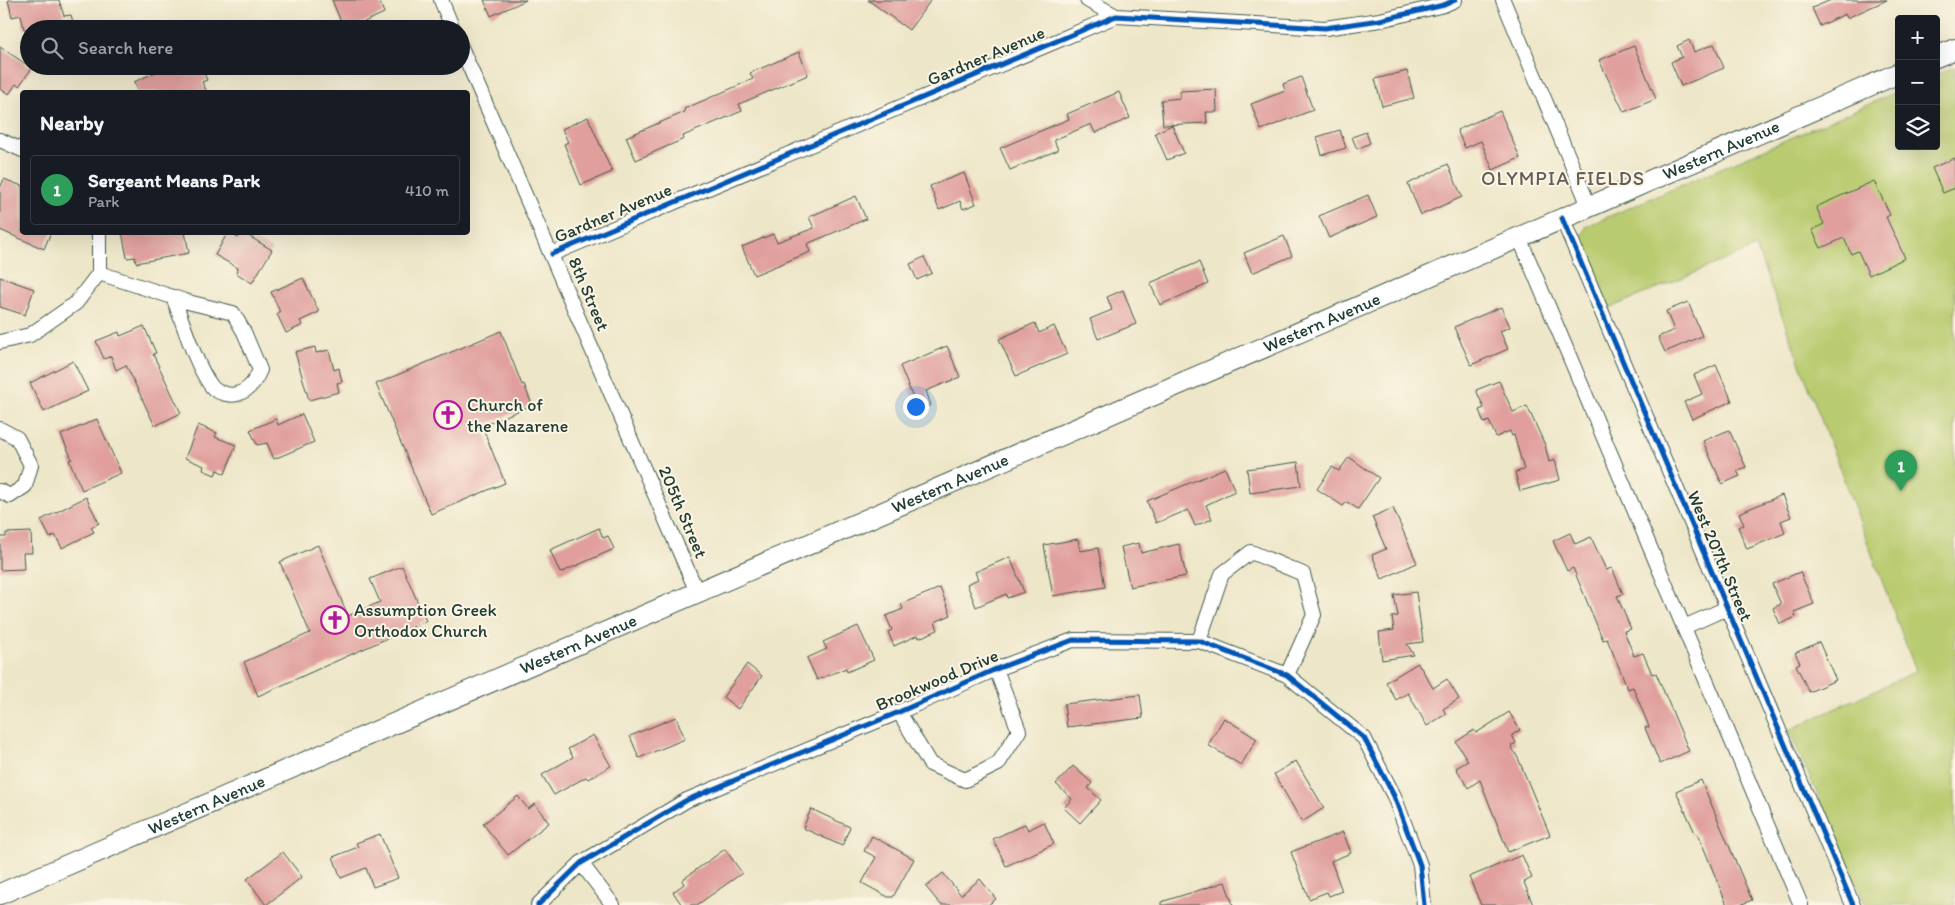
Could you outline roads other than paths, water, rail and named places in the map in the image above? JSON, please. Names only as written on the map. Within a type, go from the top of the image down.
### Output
[{"type":"main road","points":[[1940,55],[1955,49]]},
{"type":"main road","name":"Western Avenue","points":[[0,894],[1518,236],[1895,75]]},
{"type":"street","points":[[440,0],[449,20]]},
{"type":"street","points":[[1087,0],[1116,16]]},
{"type":"street","name":"Gardner Avenue","points":[[552,254],[1116,16],[1325,28],[1380,20],[1444,5],[1455,0]]},
{"type":"street","points":[[1503,0],[1589,206]]},
{"type":"street","name":"8th Street","points":[[470,67],[634,446]]},
{"type":"street","points":[[0,140],[20,149]]},
{"type":"street","name":"West 207th Street","points":[[1562,218],[1853,905]]},
{"type":"street","points":[[0,342],[30,335],[76,303],[99,273],[99,235]]},
{"type":"street","points":[[1518,236],[1801,905]]},
{"type":"street","points":[[99,273],[173,297],[233,313],[244,332],[260,370],[254,384],[239,393],[230,395],[213,388],[201,368],[173,297]]},
{"type":"street","points":[[0,429],[17,438],[32,465],[25,486],[10,496],[0,491]]},
{"type":"street","name":"205th Street","points":[[634,446],[697,592]]},
{"type":"street","points":[[1199,641],[1222,574],[1251,552],[1303,574],[1314,615],[1287,675]]},
{"type":"street","points":[[1684,627],[1727,608]]},
{"type":"street","name":"Brookwood Drive","points":[[538,905],[581,862],[687,800],[899,712],[996,669],[1074,640],[1199,641],[1287,675],[1364,738],[1394,796],[1420,865],[1424,905]]},
{"type":"street","points":[[899,712],[930,764],[965,780],[998,764],[1019,731],[996,669]]},
{"type":"street","points":[[581,862],[613,905]]},
{"type":"place","name":"Church of the Nazarene","points":[[448,415]]},
{"type":"place","name":"Sergeant Means Park","points":[[1901,491]]},
{"type":"place","name":"Assumption Greek Orthodox Church","points":[[335,620]]},
{"type":"district","name":"OLYMPIA FIELDS","points":[[1563,178]]}]
